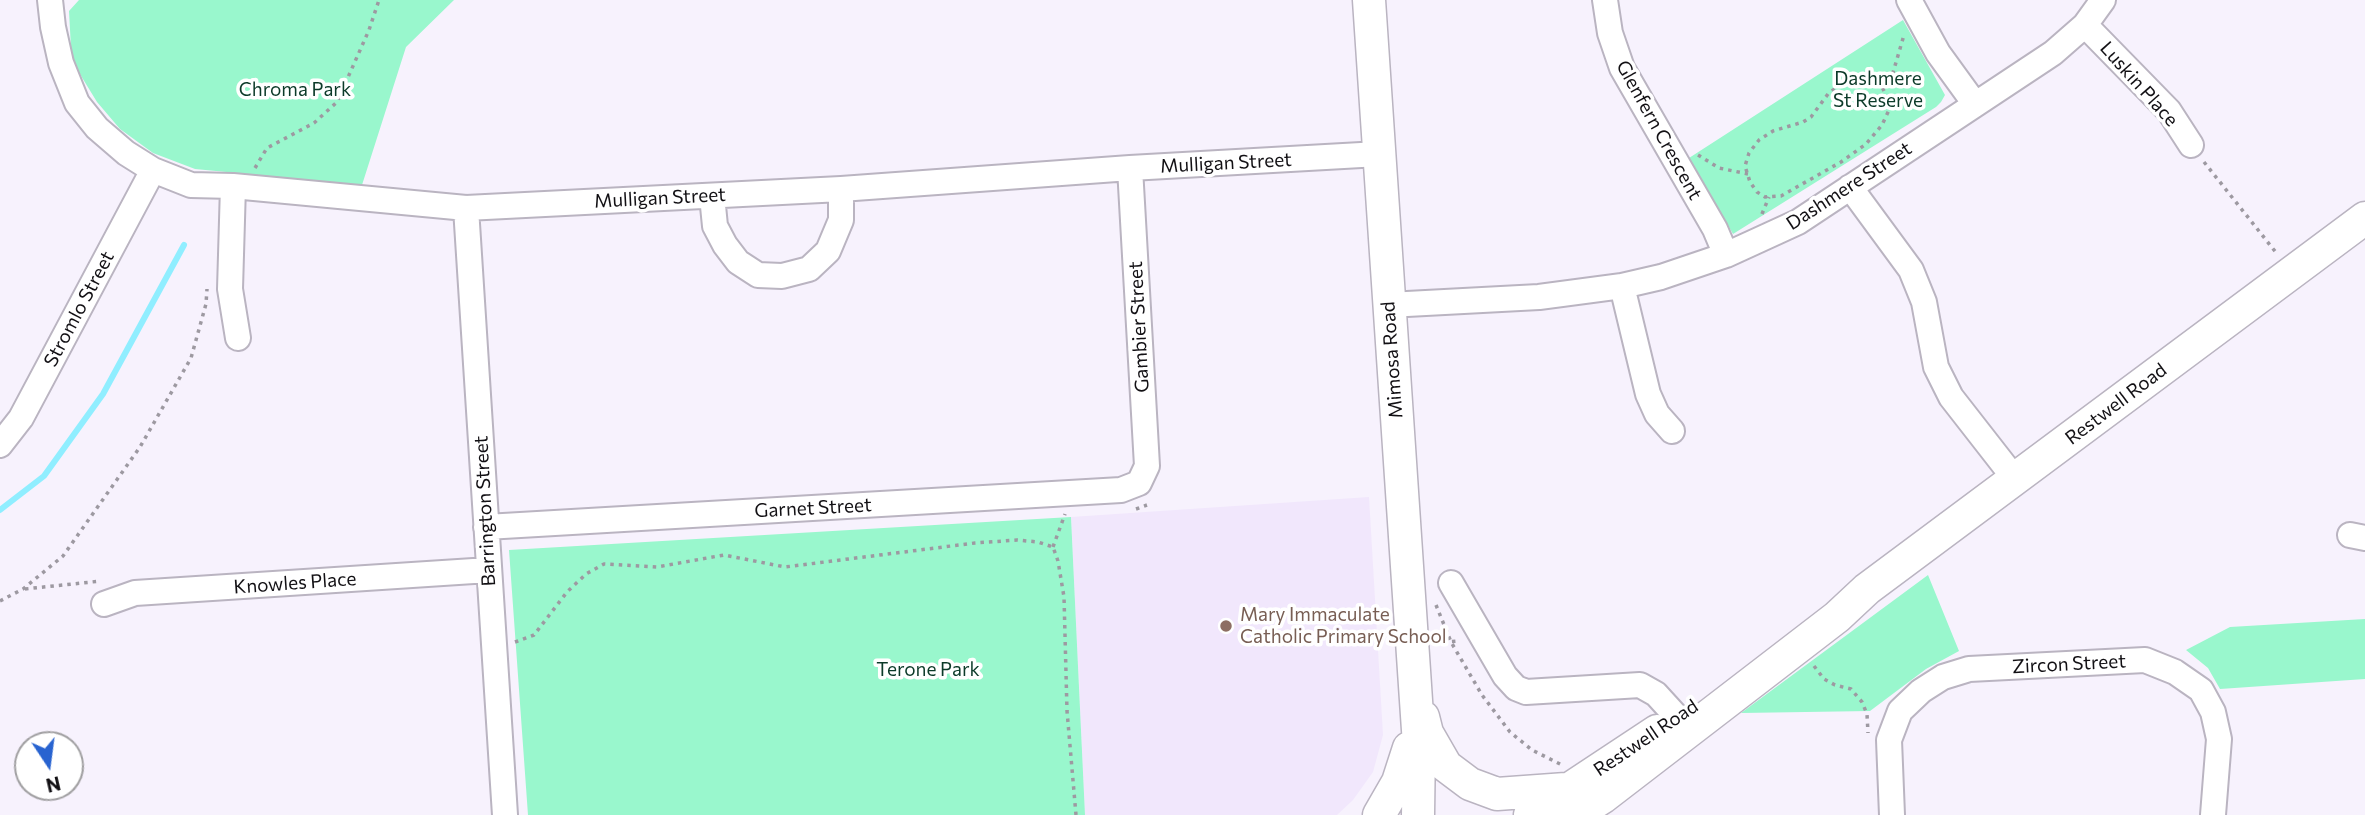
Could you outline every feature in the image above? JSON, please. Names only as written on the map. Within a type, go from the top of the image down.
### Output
[{"type":"main road","name":"Mimosa Road","points":[[1369,0],[1419,745],[1418,815]]},
{"type":"main road","name":"Restwell Road","points":[[1530,815],[1574,802],[1682,725],[1832,609],[1867,589],[2365,218]]},
{"type":"main road","points":[[1413,682],[1427,733],[1446,766],[1470,784],[1497,794],[1574,802]]},
{"type":"main road","name":"Mimosa Road","points":[[1379,815],[1407,760],[1416,720]]},
{"type":"street","name":"Mulligan Street","points":[[50,0],[61,63],[78,103],[97,128],[126,153],[153,170],[191,185],[233,186],[466,208],[841,189],[1130,168],[1379,154]]},
{"type":"street","name":"Glenfern Crescent","points":[[1605,0],[1609,33],[1622,68],[1715,229],[1726,255]]},
{"type":"street","name":"Dashmere Street","points":[[1388,305],[1539,297],[1622,286],[1661,277],[1726,255],[1798,222],[2053,53],[2085,24],[2103,0]]},
{"type":"street","points":[[1911,4],[1938,53],[1975,104]]},
{"type":"street","name":"Luskin Place","points":[[2085,24],[2169,111],[2191,145]]},
{"type":"street","name":"Gambier Street","points":[[1130,168],[1147,466],[1143,494]]},
{"type":"street","name":"Stromlo Street","points":[[0,445],[21,418],[153,170]]},
{"type":"street","points":[[233,186],[230,289],[238,338]]},
{"type":"street","points":[[1850,187],[1911,270],[1924,302],[1936,367],[1951,397],[2015,479]]},
{"type":"street","points":[[712,196],[715,226],[738,261],[758,275],[782,276],[809,269],[828,251],[841,220],[841,189]]},
{"type":"street","name":"Barrington Street","points":[[466,208],[505,815]]},
{"type":"street","points":[[1622,286],[1648,394],[1657,414],[1672,431]]},
{"type":"street","name":"Garnet Street","points":[[486,527],[1121,490],[1143,494]]},
{"type":"street","name":"Knowles Place","points":[[104,604],[135,593],[489,570]]},
{"type":"street","points":[[1451,583],[1505,676],[1516,688],[1526,692],[1640,685],[1656,694],[1682,725]]},
{"type":"street","name":"Zircon Street","points":[[1892,815],[1889,740],[1900,711],[1921,691],[1943,677],[1969,669],[2145,660],[2175,672],[2201,690],[2213,712],[2220,739],[2213,815]]},
{"type":"path","points":[[254,171],[267,148],[314,123],[337,102],[369,30],[379,0]]},
{"type":"path","points":[[1882,86],[1892,76],[1911,4]]},
{"type":"path","points":[[1873,77],[1882,86],[1888,99],[1889,110],[1882,125],[1866,144],[1841,162],[1781,196],[1765,197],[1757,192],[1748,174],[1745,166],[1749,153],[1759,141],[1773,131],[1811,117],[1828,94],[1847,79],[1873,77]]},
{"type":"path","points":[[2191,145],[2293,272]]},
{"type":"path","points":[[1672,155],[1688,149],[1719,168],[1748,174]]},
{"type":"path","points":[[0,601],[23,589],[63,556],[140,447],[191,358],[206,304],[207,276]]},
{"type":"path","points":[[1126,510],[1143,494]]},
{"type":"path","points":[[1076,815],[1067,711],[1064,597],[1053,547],[1064,514],[1077,513]]},
{"type":"path","points":[[512,642],[534,635],[567,592],[586,574],[604,564],[657,567],[724,555],[785,567],[975,543],[1017,540],[1053,547]]},
{"type":"path","points":[[23,589],[126,579],[135,593]]},
{"type":"path","points":[[1429,644],[1482,638]]},
{"type":"path","points":[[1814,665],[1824,678],[1835,685],[1851,689],[1862,702],[1867,714],[1868,736]]},
{"type":"shaded area","name":"Mary Immaculate Catholic Primary School","points":[[1369,497],[1383,735],[1373,772],[1353,800],[1337,815],[1085,815],[1071,517]]},
{"type":"green space","name":"Chroma Park","points":[[79,0],[454,0],[406,47],[362,185],[195,169],[153,153],[120,129],[97,102],[75,66],[69,11]]},
{"type":"green space","name":"Dashmere St Reserve","points":[[1903,20],[1945,95],[1941,102],[1733,234],[1689,158]]},
{"type":"green space","name":"Terone Park","points":[[1071,517],[1085,815],[528,815],[509,550]]},
{"type":"green space","points":[[1928,575],[1959,651],[1926,669],[1870,711],[1741,713]]},
{"type":"green space","points":[[2365,619],[2365,679],[2220,689],[2208,668],[2186,650],[2230,627]]},
{"type":"waterway","points":[[0,510],[44,476],[103,394],[184,245]]},
{"type":"place","name":"Mary Immaculate Catholic Primary School","points":[[1226,626]]}]
